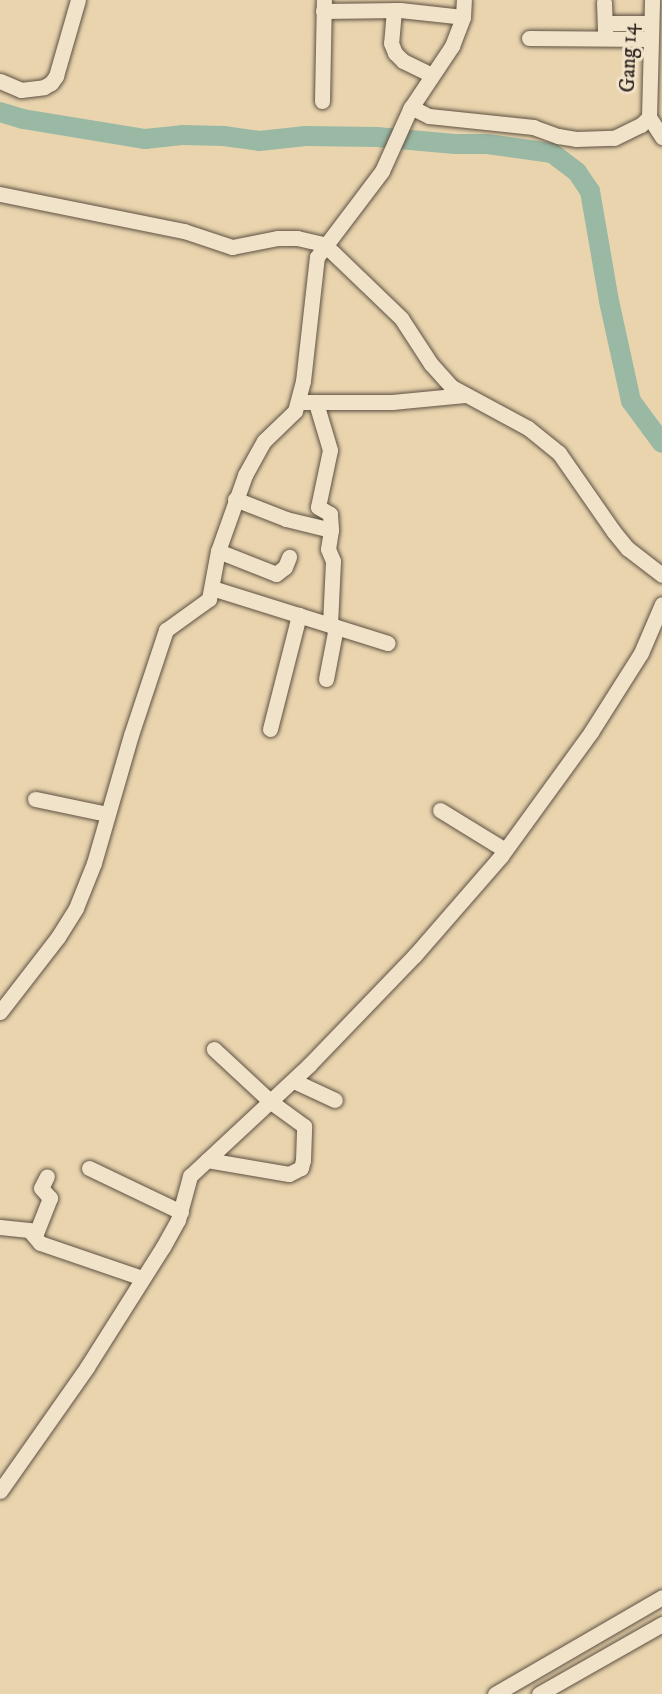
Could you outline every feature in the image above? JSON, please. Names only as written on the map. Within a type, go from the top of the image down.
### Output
[{"type":"street","points":[[0,81],[21,90],[44,87],[51,83],[56,76],[78,0]]},
{"type":"street","points":[[0,1012],[58,937],[76,908],[94,863],[107,814],[166,630],[176,620],[204,604],[212,588],[218,551],[236,499],[264,441],[292,416],[298,402],[303,381],[316,261],[328,240],[382,171],[410,108],[452,46],[463,17],[464,0]]},
{"type":"street","name":"Gang 14","points":[[649,117],[656,78],[651,39],[652,0]]},
{"type":"street","points":[[604,2],[605,39]]},
{"type":"street","points":[[322,101],[324,6],[463,17]]},
{"type":"street","points":[[394,10],[391,43],[395,53],[402,61],[432,75]]},
{"type":"street","points":[[605,23],[651,23]]},
{"type":"street","points":[[529,38],[651,39]]},
{"type":"street","points":[[410,108],[429,116],[533,127],[558,136],[576,139],[614,138],[641,125],[649,117],[662,137]]},
{"type":"street","points":[[0,194],[184,231],[232,247],[278,238],[328,240],[401,318],[438,374],[465,395],[543,438],[559,453],[627,548],[662,575]]},
{"type":"street","points":[[298,402],[392,402],[465,395]]},
{"type":"street","points":[[316,403],[330,450],[318,507],[330,514],[328,549],[333,561],[333,626],[327,679]]},
{"type":"street","points":[[236,499],[286,519],[330,530]]},
{"type":"street","points":[[218,551],[276,574],[285,567],[289,557]]},
{"type":"street","points":[[212,588],[388,643]]},
{"type":"street","points":[[0,1491],[92,1360],[163,1247],[181,1212],[190,1176],[294,1081],[415,955],[505,850],[591,732],[641,653],[661,610]]},
{"type":"street","points":[[270,729],[299,615]]},
{"type":"street","points":[[35,799],[107,814]]},
{"type":"street","points":[[440,810],[505,850]]},
{"type":"street","points":[[207,1160],[290,1174],[301,1168],[303,1160],[304,1126],[271,1102],[214,1049]]},
{"type":"street","points":[[294,1081],[335,1100]]},
{"type":"street","points":[[88,1168],[181,1212]]},
{"type":"street","points":[[35,1236],[50,1198],[41,1188],[46,1176]]},
{"type":"street","points":[[0,1227],[23,1228],[33,1232],[40,1242],[142,1278]]},
{"type":"street","points":[[495,1694],[662,1597]]},
{"type":"street","points":[[536,1669],[543,1692],[662,1624]]},
{"type":"waterway","points":[[0,112],[23,119],[145,139],[182,135],[224,136],[259,141],[306,136],[377,137],[455,144],[487,144],[552,153],[577,172],[590,191],[609,301],[631,401],[662,443]]}]
